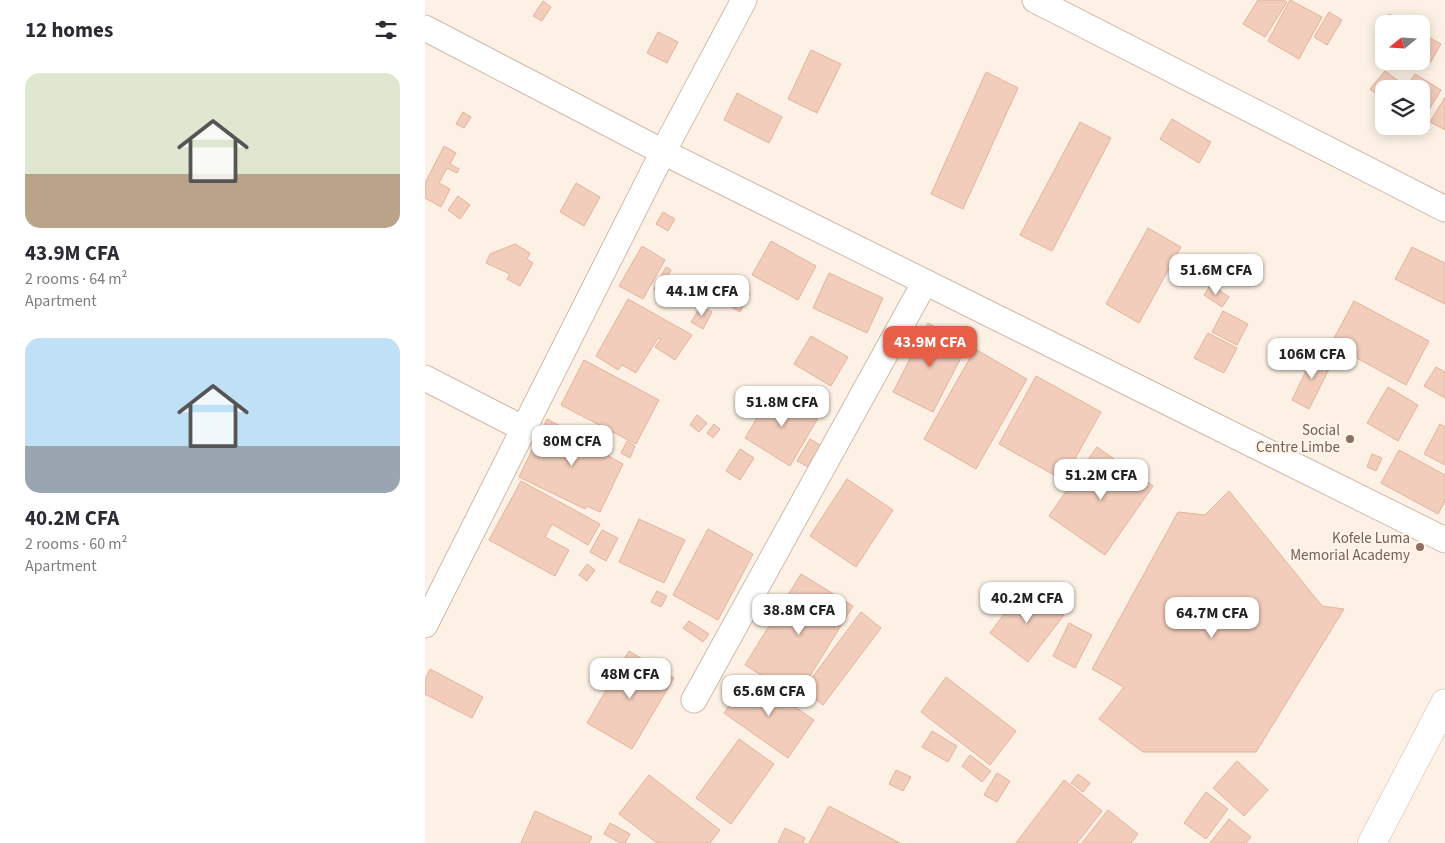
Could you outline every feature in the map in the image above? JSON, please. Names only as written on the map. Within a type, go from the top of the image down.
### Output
[{"type":"street","points":[[425,625],[663,152],[744,0]]},
{"type":"street","points":[[1035,0],[1445,209]]},
{"type":"street","points":[[425,28],[663,152],[1445,540]]},
{"type":"street","points":[[694,700],[925,282]]},
{"type":"street","points":[[425,378],[524,429]]},
{"type":"street","points":[[1373,843],[1445,703]]},
{"type":"building","points":[[1258,0],[1283,0],[1287,2],[1265,37],[1243,24]]},
{"type":"building","points":[[1290,0],[1322,17],[1299,59],[1268,41]]},
{"type":"building","points":[[543,1],[551,7],[542,21],[533,16]]},
{"type":"building","points":[[1329,12],[1342,20],[1327,45],[1314,37]]},
{"type":"building","points":[[658,32],[678,42],[667,63],[647,53]]},
{"type":"building","points":[[1430,38],[1441,44],[1430,63]]},
{"type":"building","points":[[811,50],[841,64],[817,113],[788,99]]},
{"type":"building","points":[[1385,71],[1397,80],[1378,80]]},
{"type":"building","points":[[986,72],[1018,88],[963,209],[931,194]]},
{"type":"building","points":[[1415,74],[1425,80],[1411,80]]},
{"type":"building","points":[[1375,83],[1375,93],[1370,89]]},
{"type":"building","points":[[1430,83],[1441,90],[1430,108]]},
{"type":"building","points":[[737,93],[782,117],[769,143],[724,120]]},
{"type":"building","points":[[1445,97],[1445,130],[1430,122]]},
{"type":"building","points":[[463,112],[471,117],[464,128],[456,124]]},
{"type":"building","points":[[1172,119],[1211,142],[1199,163],[1160,139]]},
{"type":"building","points":[[1080,122],[1111,138],[1052,251],[1020,235]]},
{"type":"building","points":[[444,146],[456,153],[450,164],[459,169],[457,173],[447,168],[439,183],[450,189],[441,207],[425,198],[425,183]]},
{"type":"building","points":[[576,183],[600,197],[584,226],[560,212]]},
{"type":"building","points":[[458,196],[470,205],[460,219],[448,210]]},
{"type":"building","points":[[663,212],[675,219],[668,231],[656,224]]},
{"type":"building","points":[[1148,228],[1181,247],[1139,323],[1106,304]]},
{"type":"building","points":[[771,241],[816,266],[798,300],[752,275]]},
{"type":"building","points":[[515,244],[530,253],[527,259],[533,263],[520,286],[507,279],[510,274],[486,263],[490,254]]},
{"type":"building","points":[[642,246],[665,260],[643,299],[619,286]]},
{"type":"building","points":[[1412,247],[1445,263],[1445,304],[1395,279]]},
{"type":"building","points":[[666,267],[671,270],[659,291],[654,289]]},
{"type":"building","points":[[829,273],[883,298],[867,333],[813,308]]},
{"type":"building","points":[[1211,284],[1229,297],[1222,307],[1204,295]]},
{"type":"building","points":[[735,285],[750,294],[740,312],[725,303]]},
{"type":"building","points":[[628,299],[692,335],[675,360],[655,347],[661,339],[658,338],[636,373],[622,365],[618,370],[596,356]]},
{"type":"building","points":[[1354,301],[1429,341],[1406,385],[1331,344]]},
{"type":"building","points":[[701,306],[712,312],[703,329],[691,322]]},
{"type":"building","points":[[1223,311],[1248,324],[1237,345],[1212,332]]},
{"type":"building","points":[[928,323],[968,344],[933,412],[893,392]]},
{"type":"building","points":[[1208,333],[1237,348],[1224,373],[1194,358]]},
{"type":"building","points":[[811,336],[848,357],[831,386],[794,364]]},
{"type":"building","points":[[975,349],[1027,379],[976,469],[924,439]]},
{"type":"building","points":[[1315,352],[1333,361],[1309,409],[1292,400]]},
{"type":"building","points":[[584,360],[659,400],[636,444],[561,405]]},
{"type":"building","points":[[1436,367],[1445,372],[1445,398],[1424,386]]},
{"type":"building","points":[[1036,376],[1101,412],[1063,480],[999,444]]},
{"type":"building","points":[[1388,387],[1418,405],[1398,441],[1367,423]]},
{"type":"building","points":[[773,391],[818,418],[790,466],[745,438]]},
{"type":"building","points":[[697,415],[707,423],[699,432],[690,425]]},
{"type":"building","points":[[547,419],[562,427],[559,432],[571,438],[575,431],[612,449],[608,456],[623,464],[600,512],[587,506],[585,509],[519,477]]},
{"type":"building","points":[[714,424],[720,429],[713,438],[707,433]]},
{"type":"building","points":[[1440,424],[1445,427],[1445,465],[1424,454]]},
{"type":"building","points":[[810,439],[820,445],[808,467],[797,461]]},
{"type":"building","points":[[627,441],[635,446],[630,458],[621,453]]},
{"type":"building","points":[[1097,447],[1153,486],[1105,555],[1049,516]]},
{"type":"building","points":[[740,449],[754,458],[740,480],[726,471]]},
{"type":"building","points":[[1399,450],[1445,475],[1445,501],[1438,514],[1381,483]]},
{"type":"building","points":[[1372,454],[1382,458],[1376,471],[1367,467]]},
{"type":"building","points":[[847,479],[893,510],[856,567],[810,536]]},
{"type":"building","points":[[521,481],[600,524],[588,545],[552,524],[545,537],[569,550],[555,576],[489,540]]},
{"type":"building","points":[[1229,491],[1322,606],[1344,609],[1256,752],[1143,752],[1099,719],[1124,687],[1092,669],[1178,512],[1205,515]]},
{"type":"building","points":[[639,519],[685,540],[664,583],[619,562]]},
{"type":"building","points":[[708,529],[753,554],[718,620],[673,595]]},
{"type":"building","points":[[602,530],[618,538],[606,561],[590,552]]},
{"type":"building","points":[[587,564],[595,570],[587,581],[579,575]]},
{"type":"building","points":[[801,574],[853,606],[797,697],[745,665]]},
{"type":"building","points":[[1025,586],[1064,615],[1028,662],[990,633]]},
{"type":"building","points":[[657,591],[667,596],[661,607],[651,602]]},
{"type":"building","points":[[861,612],[881,628],[823,705],[803,690]]},
{"type":"building","points":[[689,621],[709,634],[703,642],[683,628]]},
{"type":"building","points":[[1069,623],[1092,635],[1075,668],[1053,656]]},
{"type":"building","points":[[629,651],[674,678],[632,749],[587,723]]},
{"type":"building","points":[[430,669],[483,697],[472,718],[425,694],[425,679]]},
{"type":"building","points":[[750,676],[814,720],[788,758],[724,713]]},
{"type":"building","points":[[946,677],[1016,731],[990,765],[921,712]]},
{"type":"building","points":[[932,731],[957,746],[948,762],[922,747]]},
{"type":"building","points":[[739,739],[774,764],[731,824],[696,798]]},
{"type":"building","points":[[970,755],[991,771],[982,782],[962,766]]},
{"type":"building","points":[[1237,761],[1268,790],[1244,816],[1213,788]]},
{"type":"building","points":[[896,770],[911,777],[903,791],[889,784]]},
{"type":"building","points":[[997,773],[1010,781],[997,802],[984,795]]},
{"type":"building","points":[[1078,774],[1090,783],[1083,792],[1071,783]]},
{"type":"building","points":[[649,775],[720,830],[710,843],[657,843],[619,814]]},
{"type":"building","points":[[1064,780],[1102,811],[1077,843],[1016,843]]},
{"type":"building","points":[[1206,792],[1228,809],[1206,839],[1184,823]]},
{"type":"building","points":[[829,806],[900,843],[809,843]]},
{"type":"building","points":[[1108,810],[1138,834],[1131,843],[1082,843]]},
{"type":"building","points":[[535,811],[592,837],[589,843],[521,843]]},
{"type":"building","points":[[1229,819],[1251,837],[1246,843],[1210,843]]},
{"type":"building","points":[[610,823],[630,834],[625,843],[620,843],[604,834]]},
{"type":"building","points":[[785,828],[805,838],[803,843],[778,843]]},
{"type":"place","name":"Social Centre Limbe","points":[[1350,439]]},
{"type":"place","name":"Kofele Luma Memorial Academy","points":[[1420,547]]}]
